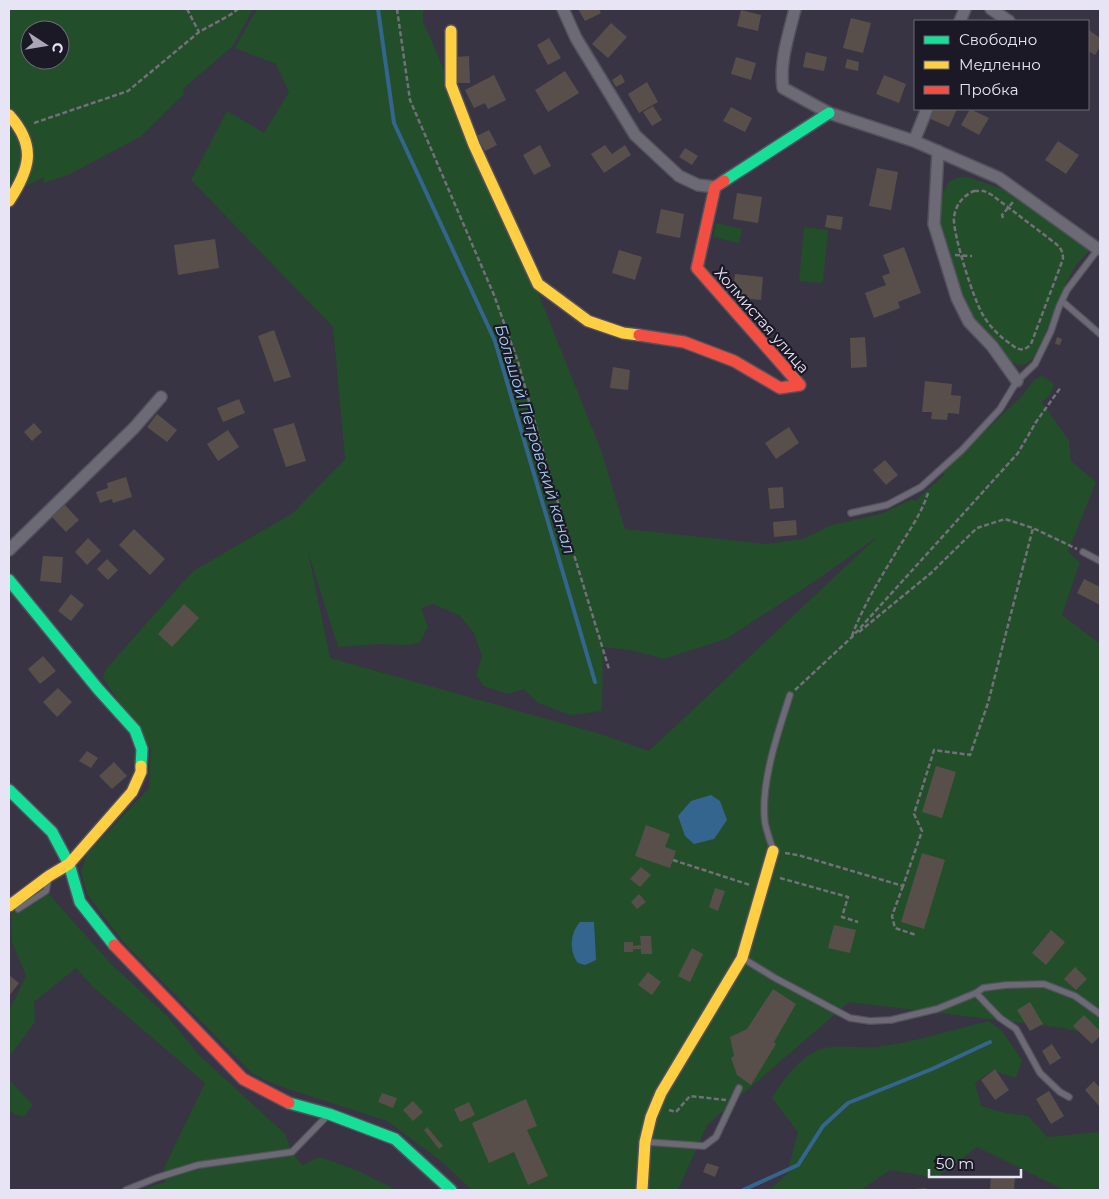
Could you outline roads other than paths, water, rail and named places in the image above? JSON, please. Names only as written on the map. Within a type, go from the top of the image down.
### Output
[{"type":"street","points":[[563,9],[576,38],[635,135],[679,176],[698,185],[715,187],[829,113]]},
{"type":"street","points":[[795,9],[786,49],[782,78],[783,88],[829,113],[914,140],[999,178],[1099,247]]},
{"type":"street","points":[[991,9],[1008,20]]},
{"type":"street","name":"Холмистая улица","points":[[451,31],[451,85],[474,145],[538,284],[588,321],[623,333],[684,342],[734,362],[780,388],[800,385],[697,268],[715,187]]},
{"type":"street","points":[[914,140],[927,110]]},
{"type":"street","points":[[9,115],[20,127],[28,150],[27,163],[20,184],[9,201]]},
{"type":"street","points":[[938,151],[934,224],[957,298],[969,322],[992,346],[1017,381]]},
{"type":"street","points":[[9,550],[134,428],[161,397]]},
{"type":"street","points":[[9,580],[98,689],[135,730],[142,749],[141,772],[132,792],[69,864],[49,876],[10,910]]},
{"type":"street","points":[[9,790],[52,832],[69,864],[80,902],[114,945],[243,1079],[284,1102],[329,1114],[395,1139],[451,1190]]},
{"type":"street","points":[[642,1190],[644,1142],[660,1093],[742,958],[773,852]]},
{"type":"lane","points":[[851,513],[887,505],[921,487],[962,450],[1000,410],[1017,381],[1035,364],[1051,331],[1067,290],[1099,247]]},
{"type":"lane","points":[[1062,300],[1100,334]]},
{"type":"lane","points":[[1083,552],[1100,561]]},
{"type":"lane","points":[[773,852],[765,823],[766,787],[776,739],[790,695]]},
{"type":"lane","points":[[742,958],[850,1018],[870,1021],[891,1020],[938,1009],[976,993],[983,988],[1006,984],[1044,984],[1075,996],[1100,1014]]},
{"type":"lane","points":[[976,993],[1000,1018],[1016,1029],[1040,1073],[1060,1092],[1069,1097]]},
{"type":"lane","points":[[644,1142],[704,1146],[716,1137],[740,1088]]},
{"type":"lane","points":[[126,1190],[198,1165],[292,1152],[329,1114]]},
{"type":"water","points":[[711,795],[720,801],[727,820],[714,839],[694,844],[685,836],[678,816],[691,801]]},
{"type":"water","points":[[580,922],[594,922],[596,960],[585,965],[578,963],[572,948],[574,931]]},
{"type":"waterway","name":"Большой Петровский канал","points":[[378,9],[394,123],[495,341],[595,682]]},
{"type":"waterway","points":[[743,1190],[798,1165],[823,1126],[848,1103],[932,1069],[990,1042]]}]
